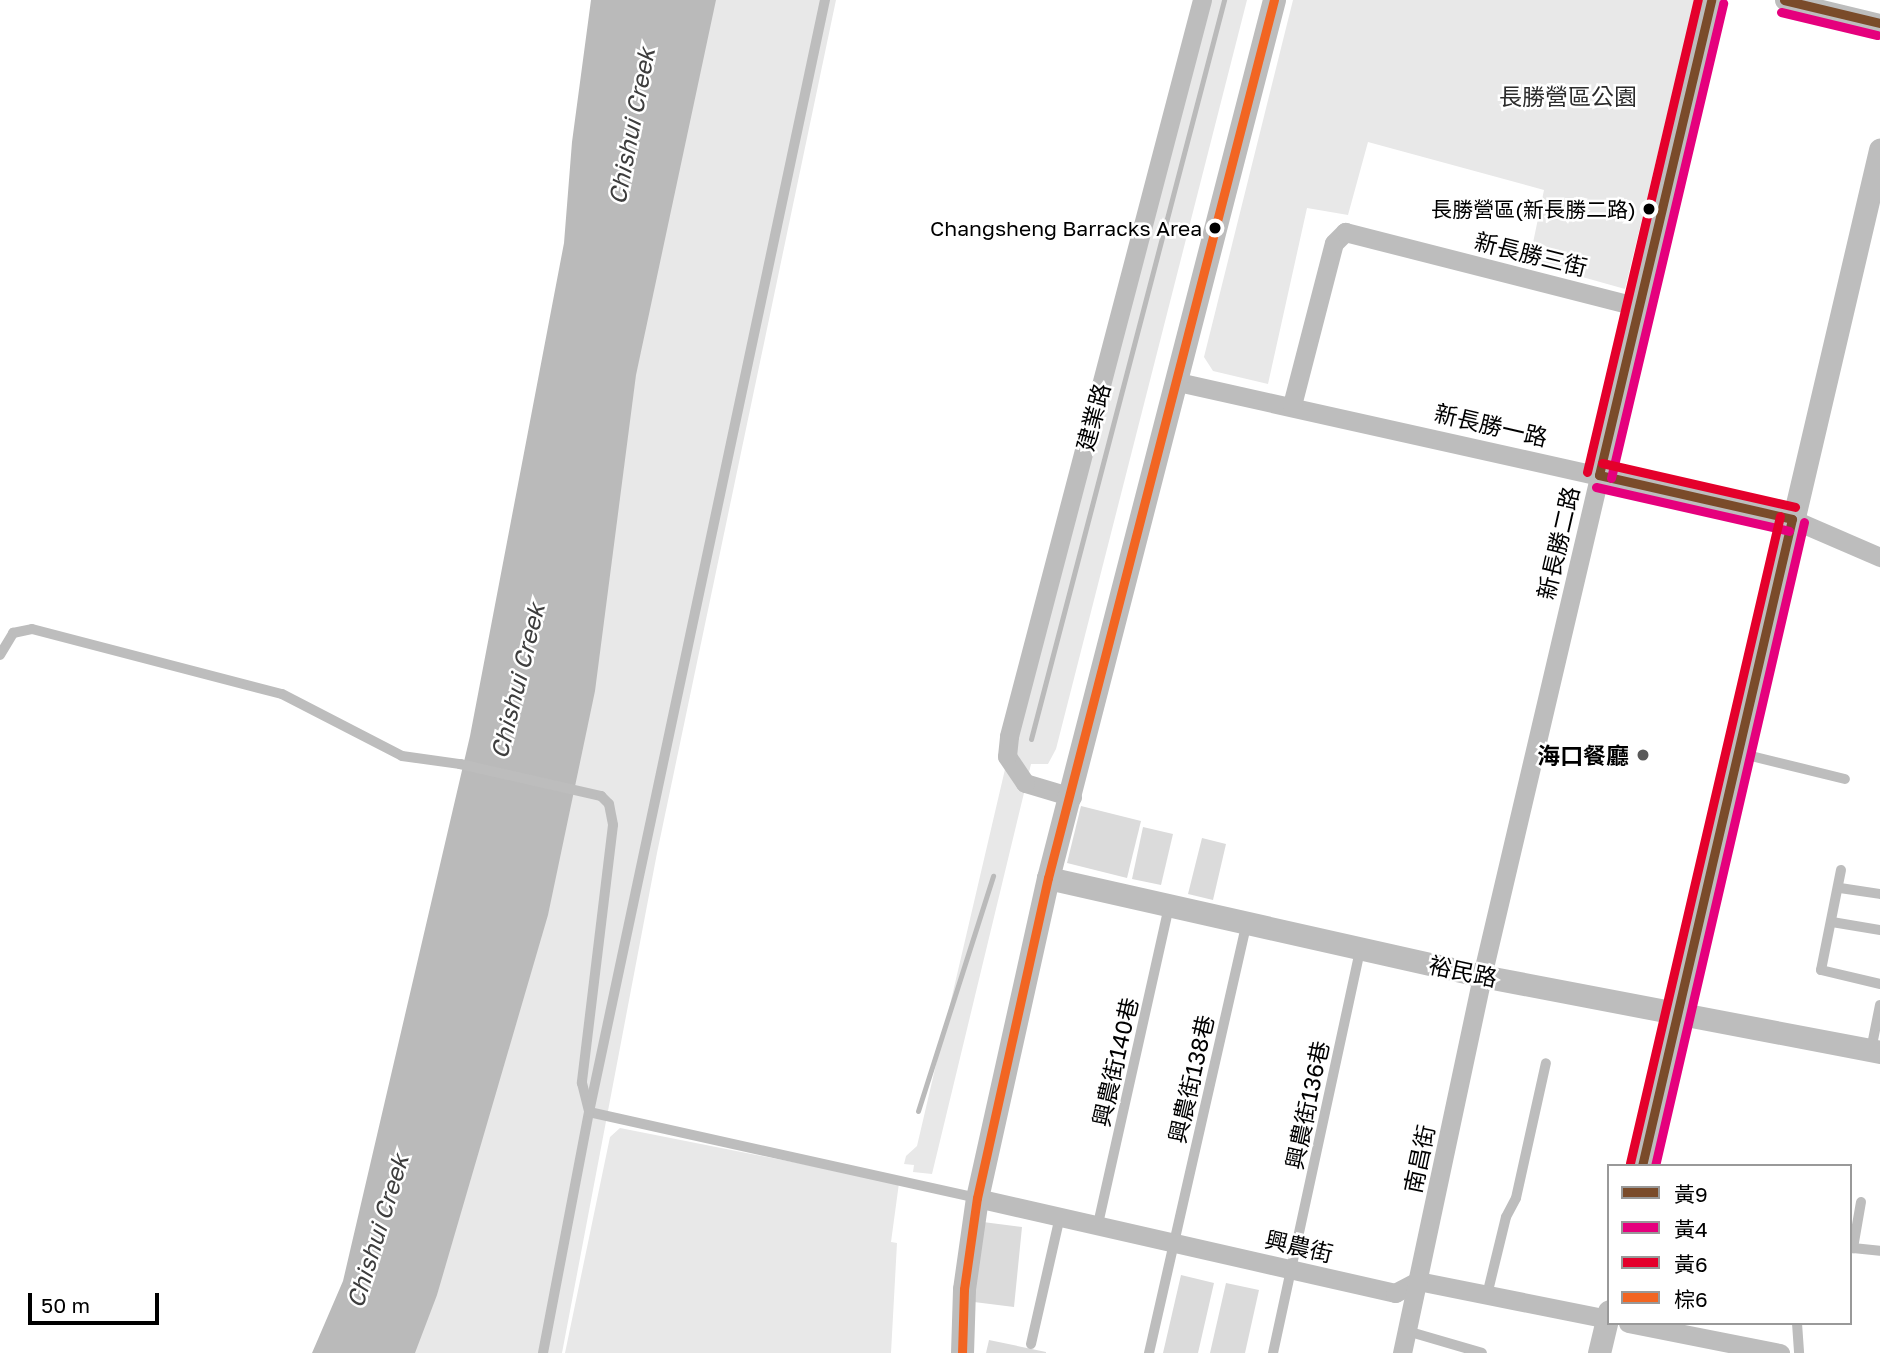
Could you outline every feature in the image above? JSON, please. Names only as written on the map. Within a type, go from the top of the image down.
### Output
[{"type":"street","name":"建業路","points":[[1072,797],[1025,783],[1007,756],[1009,736],[1202,0]]},
{"type":"street","points":[[962,1353],[964,1289],[977,1198],[1048,878],[1072,797],[1275,0]]},
{"type":"street","name":"新長勝二路","points":[[1482,976],[1712,0]]},
{"type":"street","points":[[1784,0],[1880,23]]},
{"type":"street","points":[[1642,1164],[1880,150]]},
{"type":"street","name":"新長勝三街","points":[[1292,405],[1334,243],[1345,232],[1639,307]]},
{"type":"street","name":"新長勝一路","points":[[1178,382],[1292,405],[1792,519],[1880,557]]},
{"type":"street","name":"裕民路","points":[[1048,878],[1246,925],[1482,976],[1875,1051]]},
{"type":"street","name":"南昌街","points":[[1402,1353],[1482,976]]},
{"type":"street","name":"興農街","points":[[977,1198],[1395,1293],[1418,1281],[1607,1317]]},
{"type":"street","points":[[1599,1353],[1610,1325]]},
{"type":"street","name":"興農街","points":[[1646,1325],[1780,1353]]},
{"type":"lane","points":[[543,1353],[589,1112],[825,0]]},
{"type":"lane","points":[[0,655],[13,633],[32,629],[237,679],[282,694],[402,756],[460,764],[601,796],[612,813],[583,1083],[589,1112]]},
{"type":"lane","points":[[1739,753],[1845,779]]},
{"type":"lane","points":[[1841,870],[1840,888],[1821,970],[1880,984]]},
{"type":"lane","points":[[1840,888],[1880,894]]},
{"type":"lane","name":"興農街140巷","points":[[1098,1224],[1169,907]]},
{"type":"lane","points":[[1832,922],[1880,930]]},
{"type":"lane","name":"興農街138巷","points":[[1149,1353],[1246,925]]},
{"type":"lane","name":"興農街136巷","points":[[1273,1353],[1360,949]]},
{"type":"lane","points":[[1875,1051],[1880,1005]]},
{"type":"lane","points":[[1487,1295],[1506,1217],[1516,1198],[1546,1063]]},
{"type":"lane","points":[[589,1112],[977,1198]]},
{"type":"lane","points":[[1861,1202],[1853,1248],[1880,1251]]},
{"type":"lane","points":[[1031,1344],[1060,1216]]},
{"type":"lane","points":[[1797,1325],[1799,1353]]},
{"type":"lane","points":[[1407,1331],[1482,1353]]},
{"type":"green space","points":[[702,0],[836,0],[657,853],[562,1353],[379,1353]]},
{"type":"green space","points":[[1204,0],[1247,0],[1056,749],[1048,764],[1031,764],[932,1174],[913,1172],[914,1165],[904,1164],[906,1156],[917,1146],[1013,735]]},
{"type":"green space","name":"長勝營區公園","points":[[1293,0],[1695,0],[1625,289],[1529,262],[1544,190],[1368,142],[1348,215],[1307,208],[1268,384],[1213,371],[1204,357]]},
{"type":"green space","points":[[620,1128],[899,1183],[891,1242],[897,1243],[891,1353],[565,1353],[610,1137]]},
{"type":"water","name":"Chishui Creek","points":[[591,0],[716,0],[636,375],[595,691],[548,915],[437,1295],[415,1353],[312,1353],[343,1281],[470,736],[564,243],[572,142]]},
{"type":"building","points":[[1081,806],[1141,821],[1127,878],[1067,863]]},
{"type":"building","points":[[1143,827],[1173,834],[1161,885],[1132,879]]},
{"type":"building","points":[[1202,838],[1226,844],[1213,900],[1188,894]]},
{"type":"building","points":[[983,1222],[1022,1227],[1014,1307],[974,1302]]},
{"type":"building","points":[[1181,1275],[1214,1283],[1198,1353],[1163,1353]]},
{"type":"building","points":[[1226,1283],[1259,1290],[1245,1353],[1210,1353]]},
{"type":"building","points":[[989,1340],[1046,1352],[1046,1353],[986,1353]]},
{"type":"waterway","points":[[1031,739],[1224,0]]},
{"type":"waterway","points":[[918,1111],[993,876]]},
{"type":"transit line","name":"棕6","points":[[962,1353],[964,1289],[977,1198],[1048,878],[1274,0]]},
{"type":"transit line","name":"黃6","points":[[1587,472],[1698,0]]},
{"type":"transit line","name":"黃9","points":[[1599,475],[1711,0]]},
{"type":"transit line","name":"黃9","points":[[1784,0],[1880,23]]},
{"type":"transit line","name":"黃4","points":[[1611,478],[1723,3]]},
{"type":"transit line","name":"黃4","points":[[1781,12],[1877,35]]},
{"type":"transit line","name":"黃6","points":[[1602,463],[1795,507]]},
{"type":"transit line","name":"黃9","points":[[1599,475],[1792,519]]},
{"type":"transit line","name":"黃4","points":[[1596,487],[1789,531]]},
{"type":"transit line","name":"黃6","points":[[1630,1163],[1780,516]]},
{"type":"transit line","name":"黃9","points":[[1642,1164],[1792,519]]},
{"type":"transit line","name":"黃4","points":[[1655,1164],[1804,522]]},
{"type":"place","name":"長勝營區(新長勝二路)","points":[[1649,209]]},
{"type":"place","name":"Changsheng Barracks Area","points":[[1215,228]]},
{"type":"place","name":"海口餐廳","points":[[1643,755]]}]
